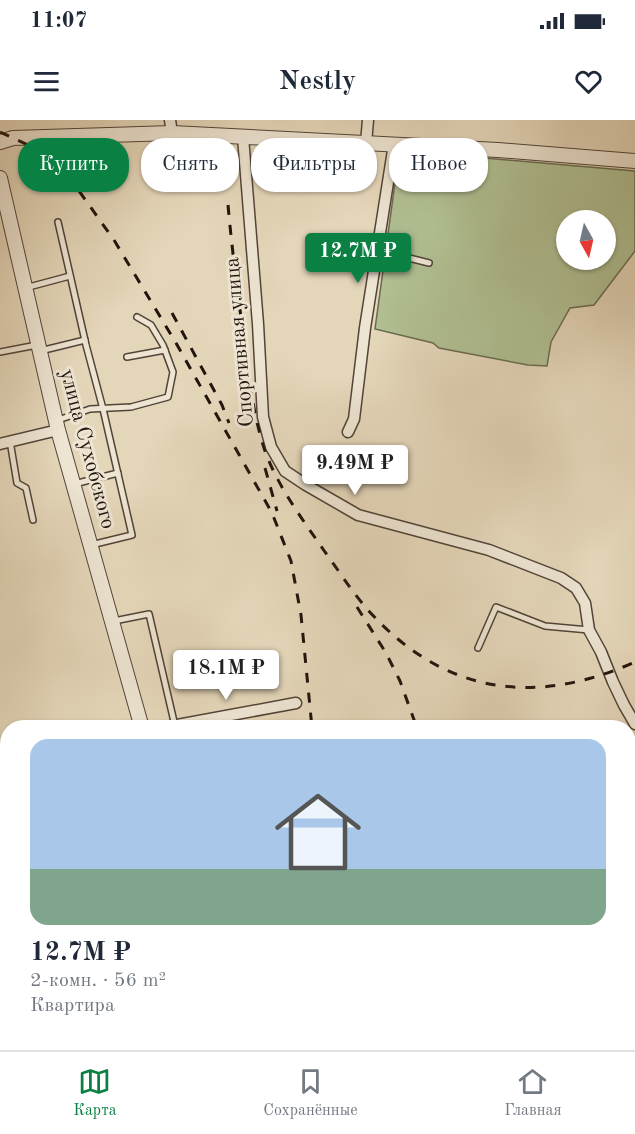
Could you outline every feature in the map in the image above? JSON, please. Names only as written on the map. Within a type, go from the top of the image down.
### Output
[{"type":"street","points":[[366,138],[368,120]]},
{"type":"street","points":[[0,143],[13,138],[171,127],[264,138]]},
{"type":"street","name":"Спортивная улица","points":[[243,137],[263,417],[271,447],[285,471],[358,514],[489,550],[561,578],[576,588],[585,603],[589,630],[633,720]]},
{"type":"street","points":[[488,149],[635,161]]},
{"type":"street","points":[[348,432],[354,419],[365,328],[389,176]]},
{"type":"street","name":"улица Сухобского","points":[[0,178],[57,425],[140,720]]},
{"type":"street","points":[[5,442],[57,425]]},
{"type":"street","points":[[207,720],[296,703]]},
{"type":"lane","points":[[58,222],[132,535],[91,545]]},
{"type":"lane","points":[[376,258],[409,258],[429,263]]},
{"type":"lane","points":[[26,288],[70,276]]},
{"type":"lane","points":[[57,425],[90,409],[131,408],[168,397],[173,372],[165,350],[150,325],[137,317]]},
{"type":"lane","points":[[0,352],[85,340]]},
{"type":"lane","points":[[127,357],[165,350]]},
{"type":"lane","points":[[5,442],[17,483],[26,488],[33,520]]},
{"type":"lane","points":[[74,484],[118,473]]},
{"type":"lane","points":[[478,648],[496,607],[545,626],[589,630]]},
{"type":"lane","points":[[113,621],[149,614],[174,720]]},
{"type":"green space","points":[[488,158],[635,171],[635,251],[594,305],[570,308],[551,342],[547,366],[528,365],[439,348],[433,343],[375,329],[394,192],[488,192]]},
{"type":"railway","points":[[0,132],[28,145],[54,165],[79,191],[114,240],[176,343],[272,513],[291,561],[301,615],[311,720]]},
{"type":"railway","points":[[228,205],[250,382],[257,424],[265,451],[277,477],[308,528],[368,610],[397,638],[427,660],[459,675],[492,684],[526,687],[561,685],[598,676],[635,662]]},
{"type":"railway","points":[[172,313],[222,405],[229,423]]},
{"type":"railway","points":[[265,468],[277,511]]},
{"type":"railway","points":[[357,607],[386,653],[400,681],[414,720]]}]
